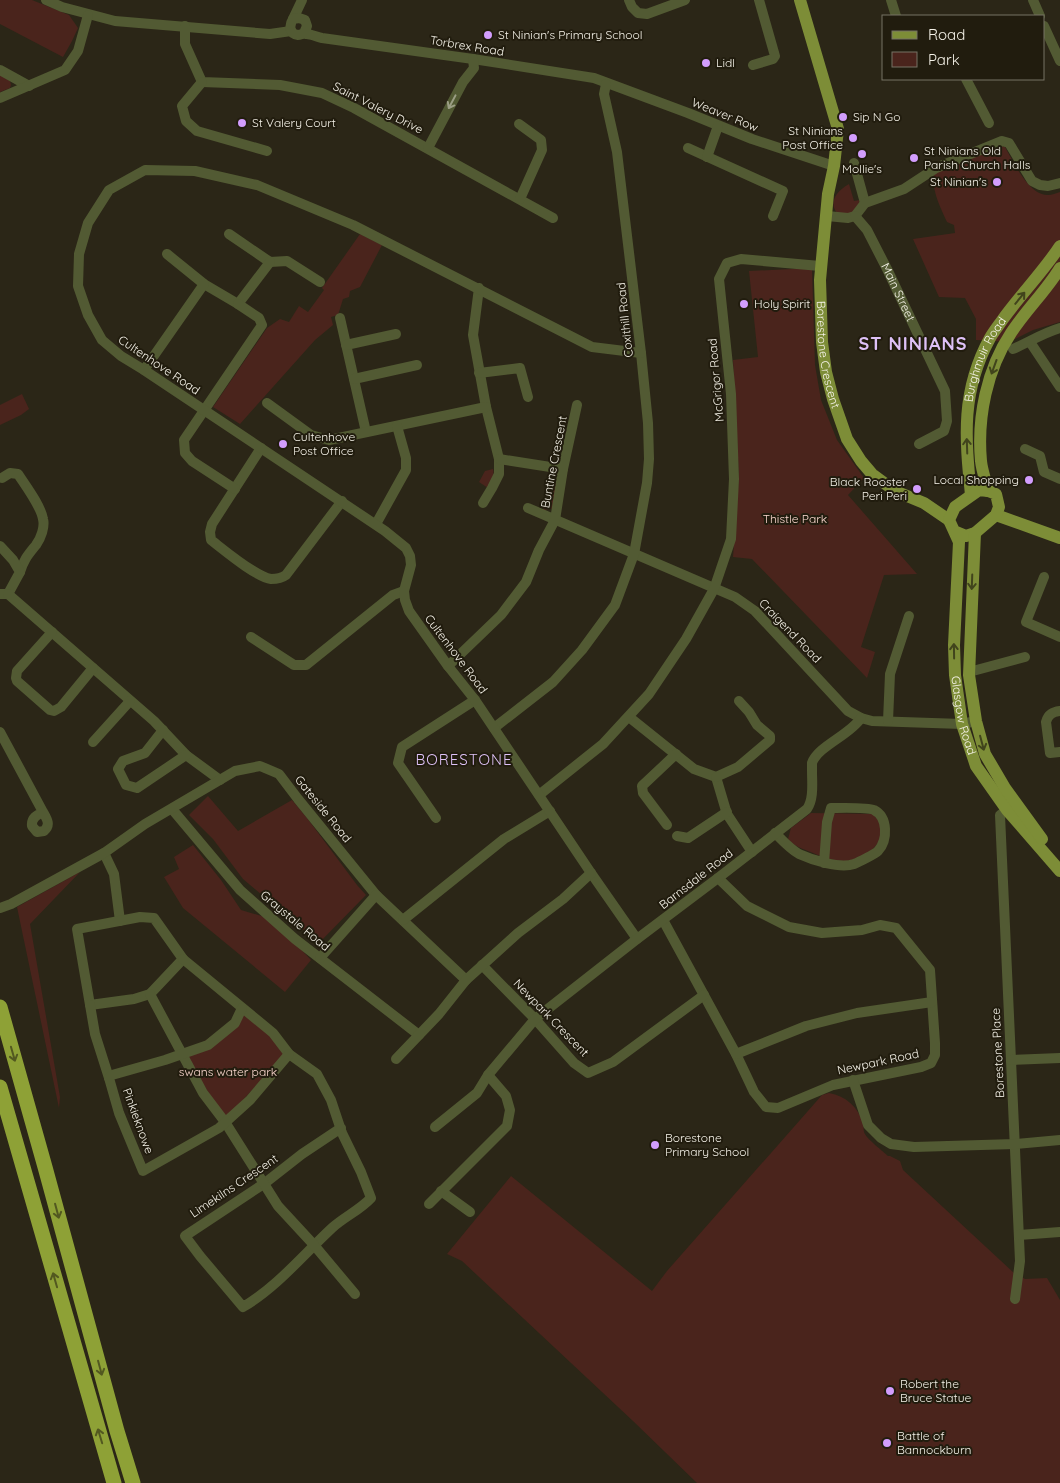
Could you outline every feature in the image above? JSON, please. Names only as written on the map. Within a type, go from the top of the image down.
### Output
[{"type":"highway","points":[[0,1007],[114,1422],[133,1483]]},
{"type":"highway","points":[[0,1087],[114,1483]]},
{"type":"main road","points":[[800,0],[838,129],[834,166]]},
{"type":"main road","name":"Borestone Crescent","points":[[834,166],[828,194],[820,266],[822,342],[826,372],[847,439],[872,474],[895,491],[924,503],[955,507]]},
{"type":"main road","name":"Burghmuir Road","points":[[971,495],[966,414],[969,393],[976,368],[990,337],[1060,246]]},
{"type":"main road","name":"Burghmuir Road","points":[[992,492],[981,462],[981,418],[992,372],[1000,350],[1060,268]]},
{"type":"main road","points":[[992,492],[999,507],[996,515],[975,533],[966,536],[951,525],[955,507],[979,490],[992,492],[1020,522]]},
{"type":"main road","name":"Borestone Crescent","points":[[924,503],[951,525]]},
{"type":"main road","points":[[996,515],[1020,522],[1060,538]]},
{"type":"main road","name":"Glasgow Road","points":[[951,525],[959,542],[954,645],[955,675],[962,724],[976,766],[1007,810],[1060,871]]},
{"type":"main road","name":"Glasgow Road","points":[[975,533],[969,672],[976,721],[985,754],[1004,788],[1045,843],[1060,871]]},
{"type":"street","name":"Torbrex Road","points":[[46,0],[88,15],[115,21],[270,34],[291,25],[299,18],[305,27],[322,38],[594,78],[606,84]]},
{"type":"street","points":[[291,25],[303,0]]},
{"type":"street","points":[[303,0],[305,27]]},
{"type":"street","points":[[629,0],[632,7],[638,13],[647,14],[686,0]]},
{"type":"street","points":[[753,65],[773,59],[775,56],[759,0]]},
{"type":"street","points":[[891,0],[896,15]]},
{"type":"street","points":[[1033,0],[1040,15]]},
{"type":"street","points":[[0,98],[65,70],[78,51],[88,15]]},
{"type":"street","name":"Torbrex Road","points":[[291,25],[297,35],[305,27]]},
{"type":"street","points":[[186,26],[185,44],[202,82],[182,106],[186,121],[197,131],[267,151]]},
{"type":"street","points":[[1045,28],[1060,61]]},
{"type":"street","points":[[428,148],[463,82],[474,68],[473,59]]},
{"type":"street","points":[[0,70],[29,86]]},
{"type":"street","points":[[967,80],[989,123]]},
{"type":"street","name":"Saint Valery Drive","points":[[202,82],[280,85],[322,93],[428,148],[553,218]]},
{"type":"street","name":"Weaver Row","points":[[606,84],[628,90],[771,146],[834,166]]},
{"type":"street","name":"Coxithill Road","points":[[494,728],[553,682],[582,650],[615,605],[634,554],[647,483],[649,459],[648,423],[641,353],[617,152],[604,94],[606,84]]},
{"type":"street","points":[[519,124],[541,140],[542,150],[520,199]]},
{"type":"street","points":[[707,157],[718,126]]},
{"type":"street","points":[[827,216],[848,218],[855,216],[865,202],[904,189],[936,168],[1002,141],[1009,143],[1032,181],[1048,186],[1060,183]]},
{"type":"street","points":[[688,148],[783,191],[773,216]]},
{"type":"street","points":[[854,164],[865,202]]},
{"type":"street","name":"Cultenhove Road","points":[[637,939],[475,700],[409,611],[404,591],[410,565],[410,556],[406,548],[376,524],[121,356],[102,340],[88,315],[78,286],[79,254],[88,223],[109,190],[145,170],[195,171],[257,185],[353,226],[479,288],[592,347],[641,353]]},
{"type":"street","name":"Main Street","points":[[855,216],[867,230],[945,391],[947,421],[944,431],[936,437],[919,444]]},
{"type":"street","points":[[229,234],[270,262],[287,261],[320,282]]},
{"type":"street","points":[[167,254],[204,284],[259,318],[262,326],[184,440],[185,453],[192,461],[234,489]]},
{"type":"street","name":"McGrigor Road","points":[[539,795],[603,744],[649,694],[686,639],[714,589],[731,539],[734,479],[731,394],[719,279],[727,263],[741,259],[820,266]]},
{"type":"street","points":[[238,304],[270,262]]},
{"type":"street","points":[[144,370],[204,284]]},
{"type":"street","points":[[479,288],[473,335],[486,407],[499,459],[499,474],[483,503]]},
{"type":"street","points":[[340,318],[366,432]]},
{"type":"street","points":[[1013,349],[1030,342],[1033,338],[1060,328]]},
{"type":"street","points":[[346,345],[396,334]]},
{"type":"street","points":[[1030,342],[1060,387]]},
{"type":"street","points":[[354,379],[417,365]]},
{"type":"street","points":[[479,373],[520,368],[528,397]]},
{"type":"street","points":[[267,402],[311,435],[329,440],[486,407]]},
{"type":"street","name":"Buntine Crescent","points":[[448,666],[501,615],[526,582],[539,550],[555,520],[563,469],[577,405]]},
{"type":"street","points":[[376,524],[406,470],[406,458],[397,426]]},
{"type":"street","points":[[261,448],[212,524],[210,532],[211,540],[243,564],[266,577],[272,579],[282,578],[342,501]]},
{"type":"street","points":[[1025,449],[1040,456],[1044,472],[1060,479]]},
{"type":"street","points":[[499,459],[563,469]]},
{"type":"street","points":[[2,478],[10,473],[18,474],[36,501],[43,518],[42,534],[23,561],[20,572],[4,594],[93,668],[163,730],[186,755],[220,780]]},
{"type":"street","name":"Craigend Road","points":[[528,508],[735,598],[755,611],[848,711],[861,718]]},
{"type":"street","points":[[0,546],[13,560],[20,572]]},
{"type":"street","points":[[1044,576],[1026,622],[1060,636]]},
{"type":"street","points":[[251,638],[294,665],[306,665],[393,595],[404,591]]},
{"type":"street","points":[[888,721],[890,674],[910,616]]},
{"type":"street","points":[[52,632],[17,672],[16,678],[50,710],[54,711],[61,707],[93,668]]},
{"type":"street","points":[[969,672],[1025,657]]},
{"type":"street","points":[[436,818],[398,763],[402,747],[475,700]]},
{"type":"street","points":[[92,742],[130,701]]},
{"type":"street","points":[[629,716],[694,769],[716,777],[738,767],[770,740],[770,736],[757,726],[749,712],[739,701]]},
{"type":"street","points":[[1060,711],[1049,715],[1046,719],[1046,724],[1050,753],[1060,752]]},
{"type":"street","points":[[861,718],[872,721],[962,724],[976,721]]},
{"type":"street","name":"Barnsdale Road","points":[[435,1127],[478,1093],[488,1076],[535,1019],[807,809],[810,805],[812,793],[812,763],[820,752],[852,729],[861,718]]},
{"type":"street","points":[[163,730],[145,753],[123,761],[118,769],[126,785],[137,788],[186,755]]},
{"type":"street","points":[[0,732],[43,812]]},
{"type":"street","points":[[667,824],[643,793],[642,786],[676,754]]},
{"type":"street","name":"Gateside Road","points":[[0,908],[11,904],[104,853],[145,824],[235,771],[260,766],[279,774],[376,895],[466,980]]},
{"type":"street","points":[[716,777],[727,812],[752,852]]},
{"type":"street","points":[[1004,788],[1007,810]]},
{"type":"street","points":[[775,834],[797,853],[824,863],[830,865],[853,865],[878,851],[884,840],[885,826],[880,816],[873,810],[831,808],[827,822],[824,863]]},
{"type":"street","name":"Graystale Road","points":[[172,809],[240,890],[295,939],[419,1035]]},
{"type":"street","name":"Borestone Place","points":[[1007,810],[1000,815],[1020,1261],[1015,1299]]},
{"type":"street","points":[[403,920],[504,839],[550,811]]},
{"type":"street","points":[[677,836],[688,838],[727,812]]},
{"type":"street","points":[[104,853],[114,874],[120,921]]},
{"type":"street","points":[[396,1059],[439,1014],[466,980],[518,933],[563,899],[591,873]]},
{"type":"street","name":"Newpark Road","points":[[663,920],[736,1054],[754,1092],[766,1107],[778,1108],[833,1084],[921,1067],[932,1063],[935,1054],[930,970],[896,928],[880,925],[862,930],[822,933],[789,927],[747,906],[718,878]]},
{"type":"street","points":[[320,958],[376,895]]},
{"type":"street","points":[[109,1078],[95,1034],[77,929],[140,917],[154,918],[183,959],[273,1033],[289,1054],[317,1074],[331,1100],[340,1128]]},
{"type":"street","points":[[90,1005],[150,994],[183,959]]},
{"type":"street","name":"Newpark Crescent","points":[[482,965],[535,1019],[574,1063],[588,1073],[613,1062],[704,995]]},
{"type":"street","points":[[150,994],[203,1093],[225,1122],[278,1206],[355,1294]]},
{"type":"street","points":[[736,1054],[806,1026],[858,1013],[932,1002]]},
{"type":"street","name":"Pinkieknowe","points":[[242,1008],[235,1023],[208,1045],[146,1066],[112,1075],[109,1078],[119,1113],[144,1170],[219,1128],[250,1100],[289,1054]]},
{"type":"street","points":[[1011,1060],[1060,1058]]},
{"type":"street","points":[[429,1204],[507,1126],[510,1110],[506,1096],[488,1076]]},
{"type":"street","points":[[853,1080],[868,1125],[881,1138],[891,1144],[914,1147],[1015,1144],[1060,1140]]},
{"type":"street","name":"Limekilns Crescent","points":[[340,1128],[371,1198],[366,1204],[333,1227],[257,1299],[243,1307],[184,1236],[264,1183],[340,1128]]},
{"type":"street","points":[[441,1191],[470,1212]]},
{"type":"street","points":[[1019,1235],[1060,1232]]},
{"type":"green space","points":[[0,0],[32,0],[69,15],[78,28],[63,57],[0,24]]},
{"type":"green space","points":[[0,75],[10,81],[11,85],[10,88],[0,92]]},
{"type":"green space","points":[[1002,146],[1005,147],[1022,177],[1034,190],[1048,195],[1060,192],[1060,322],[1033,330],[1009,342],[976,340],[976,319],[965,298],[939,297],[913,239],[955,233],[954,225],[947,222],[937,198],[933,179],[934,173]]},
{"type":"green space","points":[[849,184],[854,201],[860,200],[859,204],[851,215],[837,213],[834,209],[834,200],[841,189]]},
{"type":"green space","points":[[360,234],[382,245],[360,287],[350,291],[349,297],[343,299],[338,315],[331,317],[333,325],[315,340],[240,424],[213,407],[267,328],[280,319],[289,322],[299,306],[308,312],[324,290],[322,288]]},
{"type":"green space","name":"Thistle Park","points":[[812,268],[815,365],[821,400],[837,440],[864,478],[848,495],[917,574],[884,575],[861,647],[875,652],[867,678],[752,559],[733,557],[739,477],[733,360],[758,357],[749,271]]},
{"type":"green space","points":[[22,394],[29,409],[0,425],[0,405]]},
{"type":"green space","points":[[493,469],[493,477],[488,488],[479,482],[485,471]]},
{"type":"green space","points":[[550,476],[558,487],[554,508],[543,510]]},
{"type":"green space","points":[[208,796],[238,831],[292,800],[366,895],[319,943],[243,879],[213,839],[189,815]]},
{"type":"green space","points":[[811,813],[873,814],[880,823],[882,831],[880,838],[872,850],[859,858],[840,861],[822,856],[797,846],[788,839],[791,828]]},
{"type":"green space","points":[[193,845],[221,880],[241,910],[265,917],[294,942],[311,960],[285,992],[183,908],[164,877],[179,869],[174,857]]},
{"type":"green space","points":[[80,872],[30,924],[60,1097],[59,1108],[17,907]]},
{"type":"green space","name":"swans water park","points":[[244,1013],[268,1032],[286,1054],[225,1119],[185,1055]]},
{"type":"green space","points":[[829,1093],[841,1097],[855,1107],[861,1117],[864,1133],[869,1139],[888,1156],[900,1161],[903,1170],[1014,1273],[1025,1279],[1047,1278],[1060,1300],[1060,1483],[697,1483],[462,1261],[447,1254],[511,1176],[652,1291],[667,1271],[822,1095]]},
{"type":"place","name":"St Ninian's Primary School","points":[[488,35]]},
{"type":"place","name":"Lidl","points":[[706,63]]},
{"type":"place","name":"Sip N Go","points":[[843,117]]},
{"type":"place","name":"St Valery Court","points":[[242,123]]},
{"type":"place","name":"St Ninians Post Office","points":[[853,138]]},
{"type":"place","name":"Mollie's","points":[[862,154]]},
{"type":"place","name":"St Ninians Old Parish Church Halls","points":[[914,158]]},
{"type":"place","name":"St Ninian's","points":[[997,182]]},
{"type":"place","name":"Holy Spirit","points":[[744,304]]},
{"type":"place","name":"Cultenhove Post Office","points":[[283,444]]},
{"type":"place","name":"Local Shopping","points":[[1029,480]]},
{"type":"place","name":"Black Rooster Peri Peri","points":[[917,489]]},
{"type":"place","name":"Borestone Primary School","points":[[655,1145]]},
{"type":"place","name":"Robert the Bruce Statue","points":[[890,1391]]},
{"type":"place","name":"Battle of Bannockburn","points":[[887,1443]]},
{"type":"district","name":"ST NINIANS","points":[[913,344]]},
{"type":"district","name":"BORESTONE","points":[[464,760]]}]
